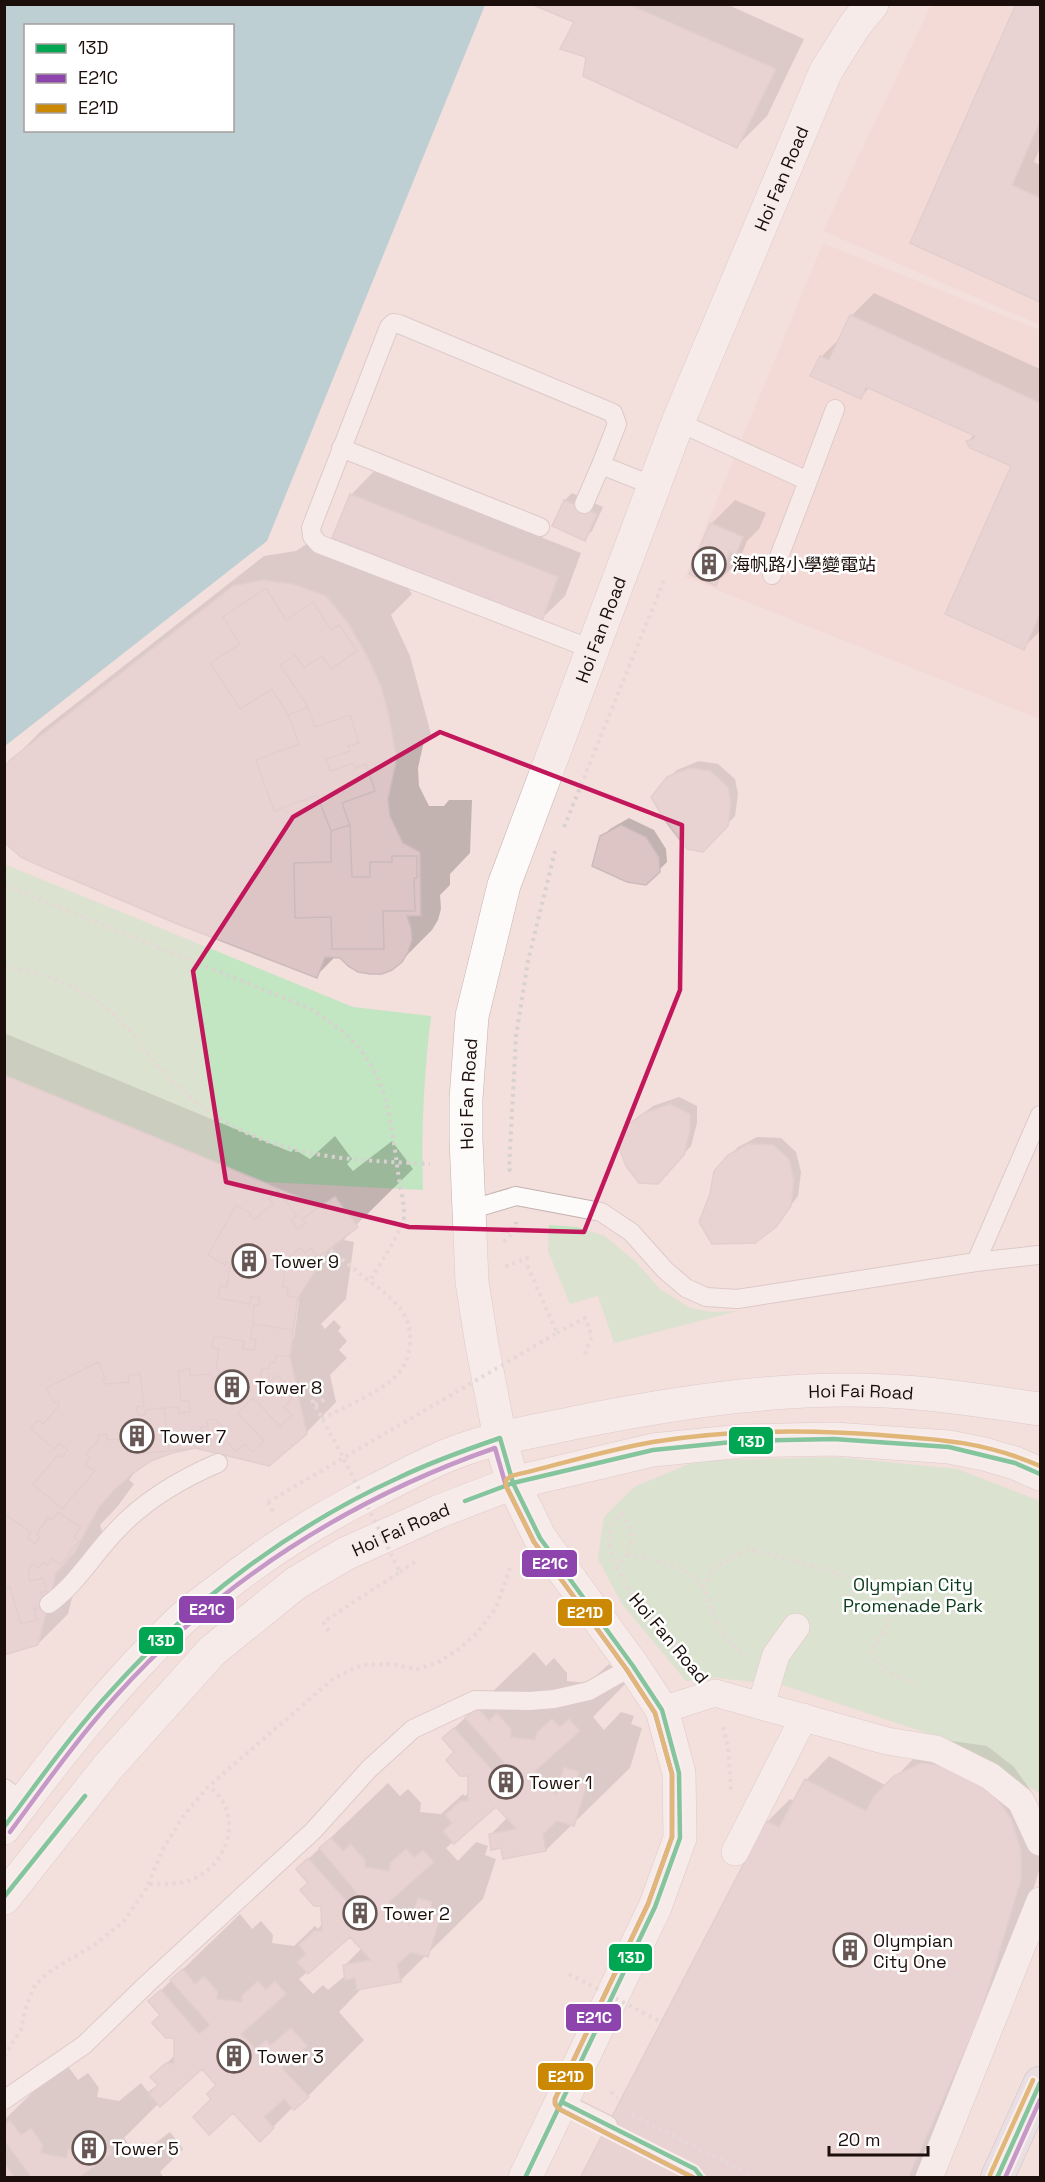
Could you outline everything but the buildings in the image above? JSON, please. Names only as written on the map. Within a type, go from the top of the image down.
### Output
[{"type":"highway","points":[[997,2178],[1041,2083]]},
{"type":"street","name":"Hoi Fan Road","points":[[525,2178],[655,1907],[680,1838],[680,1773],[662,1710],[633,1666],[540,1538],[513,1483],[500,1438],[472,1282],[466,1099],[472,1016],[504,885],[678,422],[826,71],[855,25],[872,4]]},
{"type":"street","name":"Hoi Fai Road","points":[[11,1806],[56,1758],[125,1676],[185,1617],[249,1567],[321,1519],[401,1477],[456,1452],[500,1438],[662,1406],[744,1396],[830,1391],[885,1391],[940,1395],[1041,1409]]},
{"type":"street","name":"Hoi Fai Road","points":[[4,1898],[108,1767],[212,1651],[296,1583],[345,1554],[440,1511],[513,1483],[653,1450],[699,1444],[834,1439],[949,1447],[1015,1463],[1041,1474]]},
{"type":"street","points":[[761,1705],[773,1663],[784,1641],[796,1627]]},
{"type":"street","points":[[662,1710],[714,1693],[887,1741],[936,1749],[990,1776],[1021,1802],[1041,1842]]},
{"type":"street","points":[[735,1852],[804,1717]]},
{"type":"street","points":[[929,2178],[1041,1901]]},
{"type":"lane","points":[[584,504],[617,423],[613,413],[393,323],[388,327],[310,528],[312,536],[319,544],[594,650]]},
{"type":"lane","points":[[772,575],[835,410]]},
{"type":"lane","points":[[678,422],[808,481]]},
{"type":"lane","points":[[341,448],[540,527]]},
{"type":"lane","points":[[601,465],[654,486]]},
{"type":"lane","points":[[976,1262],[1041,1115]]},
{"type":"lane","points":[[469,1210],[516,1196],[601,1212],[631,1232],[665,1270],[686,1288],[706,1297],[737,1299],[976,1262],[1038,1255]]},
{"type":"lane","points":[[49,1604],[78,1578],[118,1528],[143,1506],[174,1484],[218,1463]]},
{"type":"lane","points":[[4,2100],[84,2045],[148,1983],[296,1848],[369,1769],[413,1729],[475,1700],[530,1701],[554,1699],[589,1691],[633,1666]]},
{"type":"lane","points":[[562,2102],[608,2125]]},
{"type":"path","points":[[563,831],[665,578]]},
{"type":"path","points":[[505,1249],[504,1241],[516,1229],[518,1180],[509,1168],[516,1036],[528,961],[559,842]]},
{"type":"path","points":[[4,885],[309,1008],[350,1037],[377,1076],[386,1098],[392,1122],[404,1219],[370,1281]]},
{"type":"path","points":[[4,967],[56,978],[98,1001],[122,1022],[166,1075],[188,1096],[211,1113],[268,1143],[302,1153],[336,1159],[430,1164]]},
{"type":"path","points":[[322,1419],[394,1378],[403,1368],[409,1355],[411,1341],[404,1312],[394,1300],[329,1249]]},
{"type":"path","points":[[506,1258],[507,1266],[527,1258],[527,1265],[557,1333]]},
{"type":"path","points":[[268,1502],[585,1318],[592,1336],[583,1358]]},
{"type":"path","points":[[315,1405],[327,1398]]},
{"type":"path","points":[[312,1400],[400,1572]]},
{"type":"path","name":"Hoi Fan Road","points":[[617,1569],[631,1548],[631,1529],[621,1513],[611,1526],[608,1537],[617,1569],[641,1609],[672,1641],[714,1693],[728,1747],[731,1794]]},
{"type":"path","points":[[704,1589],[712,1569],[748,1549],[871,1581],[888,1589],[895,1598],[886,1627],[872,1651],[872,1658],[893,1676],[915,1682]]},
{"type":"path","points":[[627,1554],[674,1566],[695,1578],[704,1589],[724,1635],[739,1652],[753,1659],[773,1663]]},
{"type":"path","points":[[330,1633],[323,1622],[418,1560]]},
{"type":"path","points":[[4,2056],[21,2030],[26,2006],[35,1985],[49,1972],[97,1943],[124,1921],[147,1889],[163,1849],[184,1815],[209,1786],[334,1678],[362,1665],[390,1664],[418,1669],[437,1663],[459,1649],[477,1633],[496,1608],[511,1565]]},
{"type":"path","points":[[150,1884],[187,1881],[212,1868],[223,1852],[230,1827],[224,1803],[209,1786]]},
{"type":"path","points":[[569,1974],[661,2022]]},
{"type":"path","points":[[611,2092],[618,2100]]},
{"type":"path","points":[[625,2109],[634,2117],[757,2178]]},
{"type":"highlighted area","points":[[440,732],[682,825],[680,990],[584,1232],[409,1227],[226,1182],[193,971],[293,817]]},
{"type":"shaded area","points":[[931,5],[1040,5],[1040,325],[823,231]]},
{"type":"shaded area","points":[[823,243],[1040,330],[1040,719],[685,577]]},
{"type":"green space","points":[[4,864],[353,1007],[431,1016],[422,1146],[423,1190],[266,1182],[5,1075]]},
{"type":"green space","points":[[549,1225],[577,1227],[605,1236],[636,1262],[660,1289],[690,1308],[712,1312],[738,1311],[614,1343],[598,1296],[570,1304],[548,1251]]},
{"type":"green space","name":"Olympian City Promenade Park","points":[[836,1457],[957,1469],[1040,1501],[1040,1793],[929,1734],[783,1685],[716,1678],[686,1681],[622,1604],[598,1559],[604,1517],[634,1487],[696,1461]]},
{"type":"water","points":[[5,4],[485,5],[267,541],[5,746]]},
{"type":"transit line","name":"E21D","points":[[694,2178],[559,2109],[555,2104],[555,2099],[648,1904],[672,1837],[672,1774],[655,1713],[627,1670],[534,1542],[506,1486],[506,1480],[511,1476],[635,1445],[710,1435],[795,1431],[943,1440],[1001,1452],[1040,1466]]},
{"type":"transit line","name":"13D","points":[[4,1827],[69,1740],[111,1691],[174,1627],[208,1598],[281,1544],[358,1498],[423,1467],[500,1438],[513,1483],[540,1538],[633,1666],[662,1710],[679,1773],[680,1838],[655,1907],[525,2178]]},
{"type":"transit line","name":"13D","points":[[465,1501],[513,1483],[653,1450],[742,1441],[834,1439],[949,1447],[1015,1463],[1040,1474]]},
{"type":"transit line","name":"E21C","points":[[10,1832],[102,1712],[156,1655],[198,1616],[290,1548],[339,1518],[442,1468],[495,1448],[506,1486],[534,1542],[627,1670],[655,1713],[672,1774],[672,1837],[648,1904],[555,2099],[555,2104],[559,2109],[694,2178]]},
{"type":"transit line","name":"13D","points":[[4,1897],[85,1796]]},
{"type":"transit line","name":"E21D","points":[[990,2175],[1033,2080]]},
{"type":"transit line","name":"13D","points":[[997,2178],[1040,2083]]},
{"type":"transit line","name":"E21C","points":[[1005,2178],[1040,2100]]},
{"type":"transit line","name":"13D","points":[[562,2102],[695,2169],[702,2178]]},
{"type":"place","name":"海帆路小學變電站","points":[[709,564]]},
{"type":"place","name":"Tower 9","points":[[249,1261]]},
{"type":"place","name":"Tower 8","points":[[232,1387]]},
{"type":"place","name":"Tower 7","points":[[137,1436]]},
{"type":"place","name":"Tower 1","points":[[506,1782]]},
{"type":"place","name":"Tower 2","points":[[360,1913]]},
{"type":"place","name":"Olympian City One","points":[[850,1950]]},
{"type":"place","name":"Tower 3","points":[[234,2056]]},
{"type":"place","name":"Tower 5","points":[[89,2148]]}]
